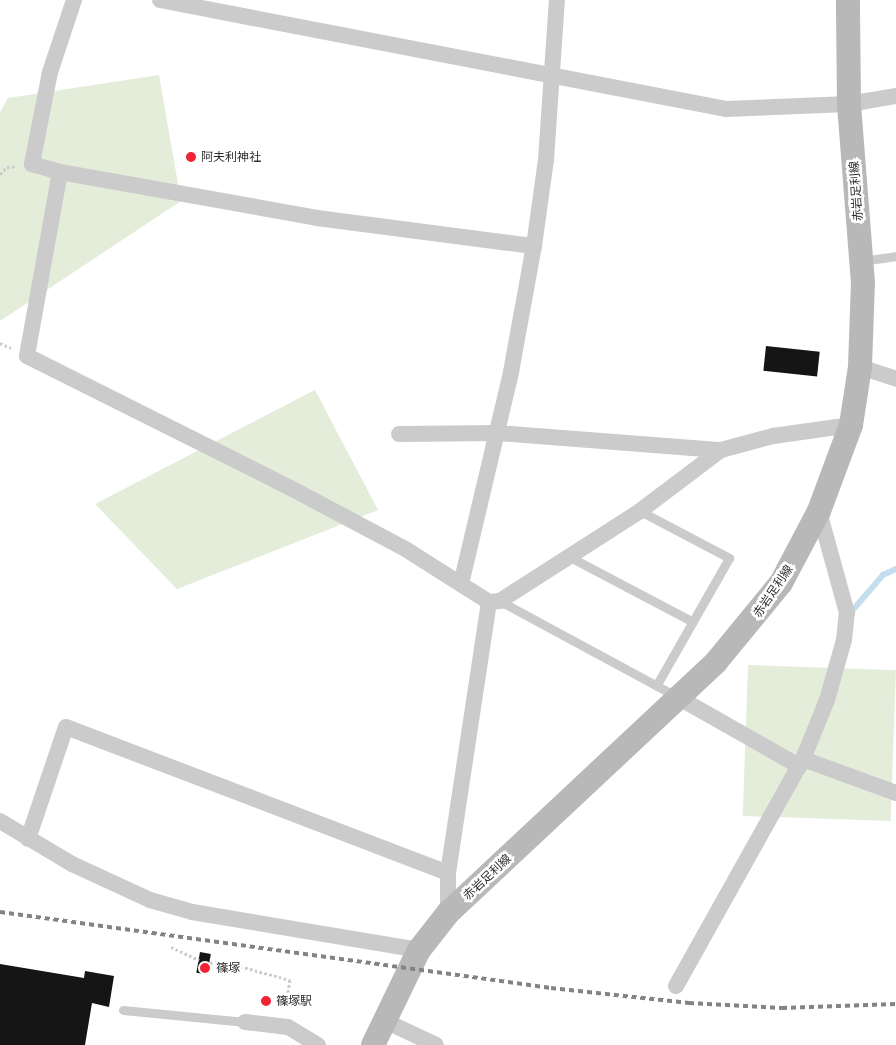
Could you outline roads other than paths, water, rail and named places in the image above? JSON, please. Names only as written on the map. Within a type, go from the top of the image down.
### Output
[{"type":"main road","name":"赤岩足利線","points":[[373,1045],[420,950],[448,913],[680,699],[763,608],[781,583],[819,511],[852,424],[860,367],[861,261],[849,104],[848,0]]},
{"type":"street","points":[[74,0],[50,72],[32,164],[60,172],[317,218],[534,246]]},
{"type":"street","points":[[160,0],[726,109],[849,104],[896,96]]},
{"type":"street","points":[[461,584],[498,433],[534,246],[546,160],[557,0]]},
{"type":"street","points":[[60,172],[27,356],[300,493],[407,550],[461,584],[495,601]]},
{"type":"street","points":[[860,367],[896,379]]},
{"type":"street","points":[[399,434],[498,433],[721,450],[773,436],[852,424]]},
{"type":"street","points":[[448,913],[448,873],[495,601],[640,511],[721,450]]},
{"type":"street","points":[[676,986],[801,762],[828,700],[844,640],[847,614],[819,511]]},
{"type":"street","points":[[680,699],[801,762],[896,793]]},
{"type":"street","points":[[28,838],[66,727],[448,873]]},
{"type":"street","points":[[0,821],[115,884],[150,900],[183,909],[420,950]]},
{"type":"street","points":[[385,1021],[436,1045]]},
{"type":"street","points":[[244,1022],[280,1025],[318,1045]]},
{"type":"lane","points":[[861,261],[896,256]]},
{"type":"lane","points":[[640,511],[729,558],[656,686]]},
{"type":"lane","points":[[567,556],[693,622]]},
{"type":"lane","points":[[495,601],[680,699]]},
{"type":"lane","points":[[123,1010],[244,1022]]},
{"type":"waterway","points":[[853,610],[883,575],[896,569]]},
{"type":"railway","points":[[0,912],[551,988],[689,1003],[782,1008],[896,1004]]},
{"type":"place","name":"阿夫利神社","points":[[191,157]]},
{"type":"place","name":"篠塚","points":[[205,968]]},
{"type":"place","name":"篠塚駅","points":[[266,1001]]}]
